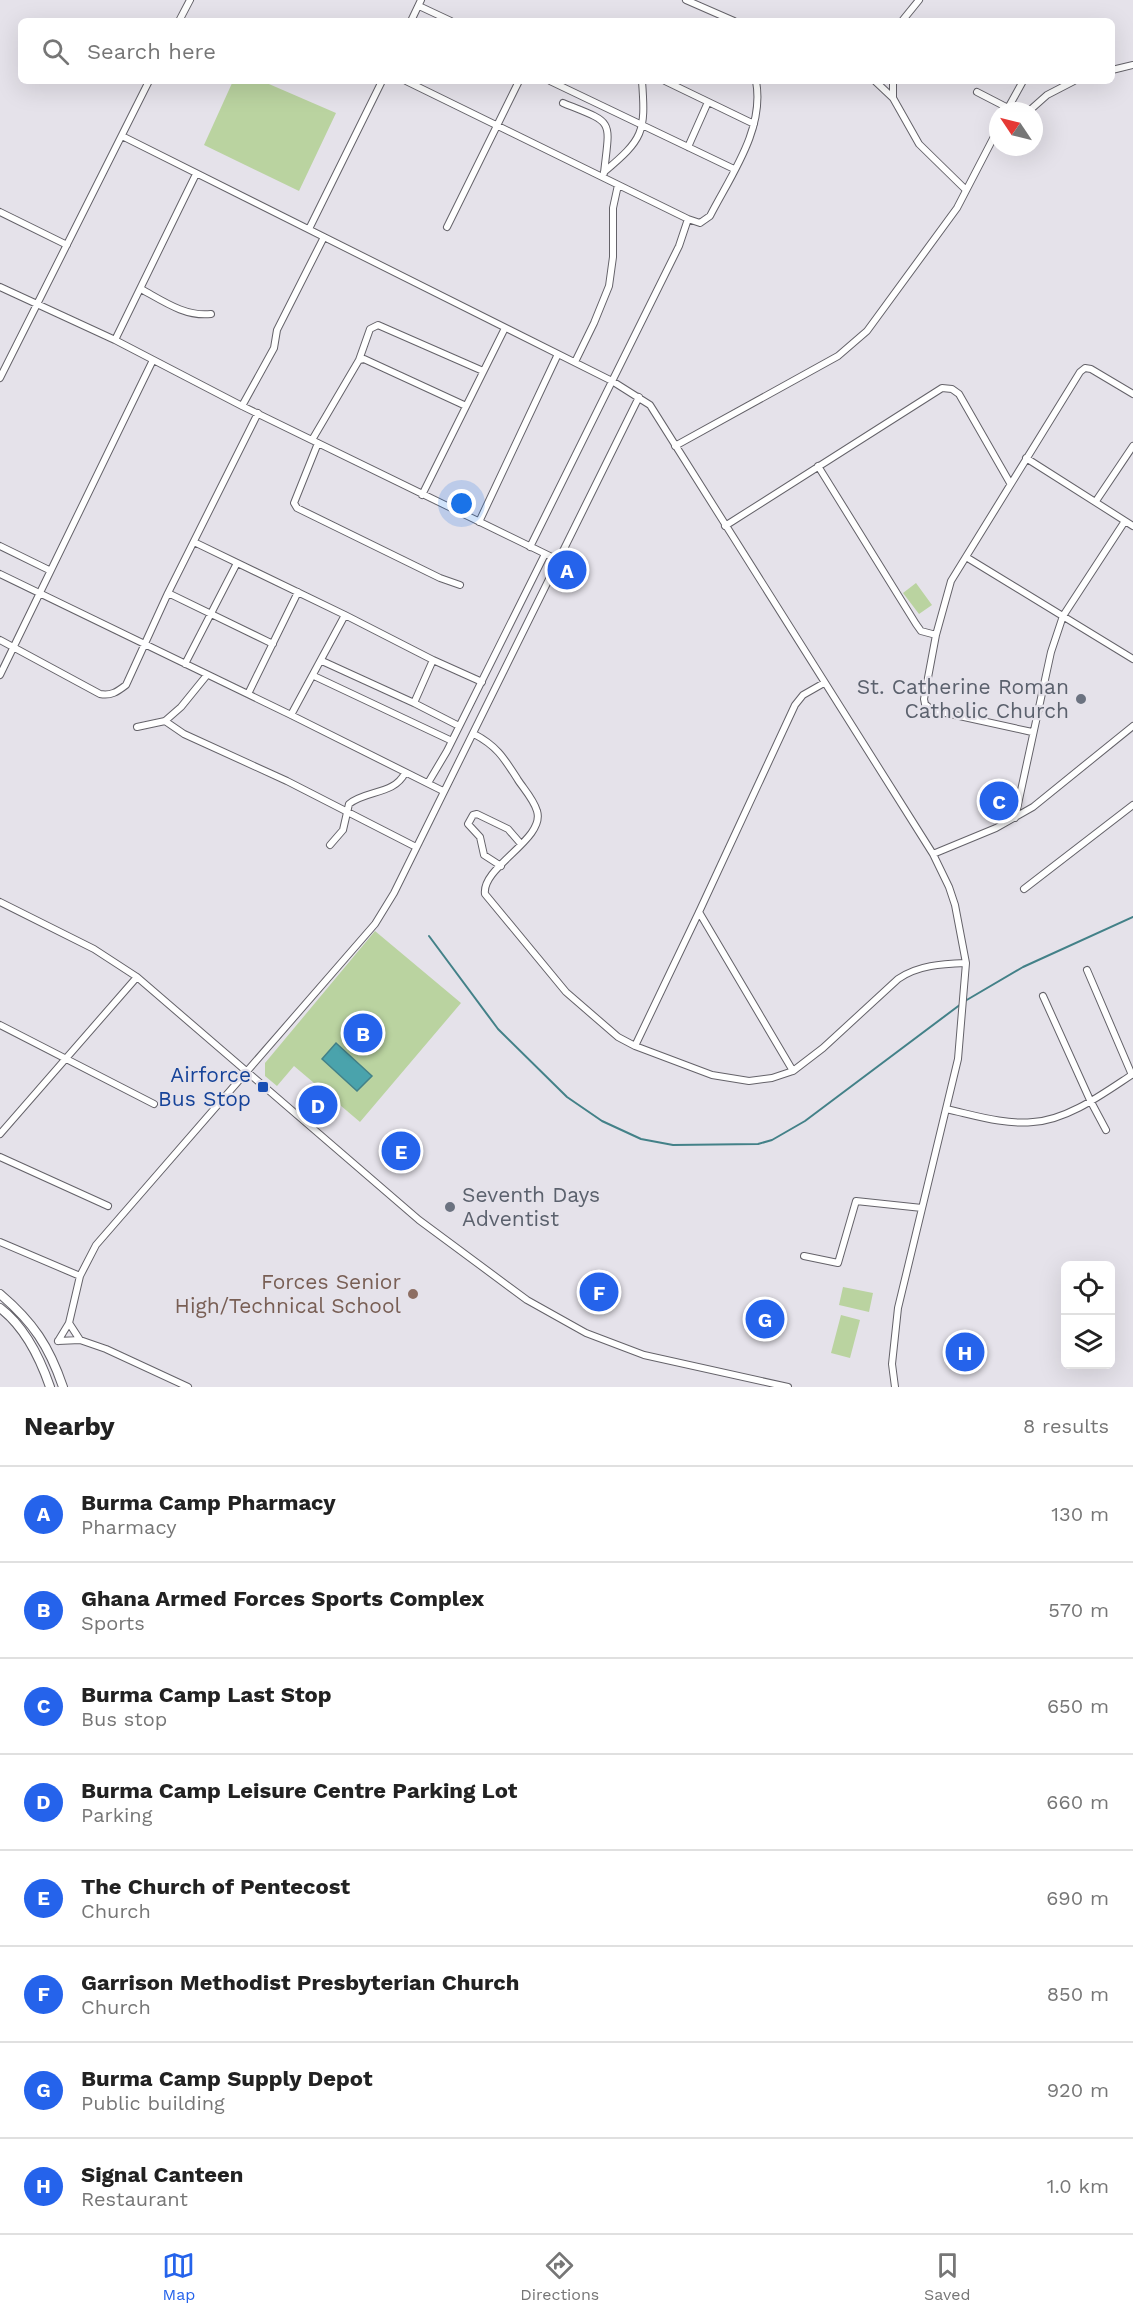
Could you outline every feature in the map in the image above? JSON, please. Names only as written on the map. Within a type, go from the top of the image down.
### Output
[{"type":"main road","points":[[0,1294],[37,1331],[63,1387]]},
{"type":"main road","points":[[0,1308],[25,1335],[39,1359],[50,1387]]},
{"type":"street","points":[[181,18],[190,0]]},
{"type":"street","points":[[686,0],[727,18]]},
{"type":"street","points":[[905,18],[920,0]]},
{"type":"street","points":[[412,18],[420,3],[446,18]]},
{"type":"street","points":[[1115,69],[1133,65]]},
{"type":"street","points":[[1,374],[148,84]]},
{"type":"street","points":[[309,229],[381,84]]},
{"type":"street","points":[[412,84],[700,223],[710,216],[747,144],[758,105],[756,84]]},
{"type":"street","points":[[447,227],[518,84]]},
{"type":"street","points":[[556,84],[734,169]]},
{"type":"street","points":[[604,175],[633,146],[641,134],[642,84]]},
{"type":"street","points":[[671,84],[754,124]]},
{"type":"street","points":[[878,84],[892,98],[919,144],[966,190]]},
{"type":"street","points":[[892,98],[893,84]]},
{"type":"street","points":[[1012,102],[1021,84]]},
{"type":"street","points":[[1039,102],[1047,95],[1068,84]]},
{"type":"street","points":[[977,92],[995,102]]},
{"type":"street","points":[[688,147],[708,102]]},
{"type":"street","points":[[563,103],[603,119],[609,136],[604,175]]},
{"type":"street","points":[[122,136],[575,362],[612,381],[650,405],[933,854],[955,905],[966,963],[963,1011],[958,1059],[898,1308],[892,1365],[895,1387]]},
{"type":"street","points":[[675,446],[838,356],[867,331],[957,208],[989,147]]},
{"type":"street","points":[[115,340],[196,174]]},
{"type":"street","points":[[575,362],[609,286],[614,257],[613,208],[618,184]]},
{"type":"street","points":[[0,213],[67,245]]},
{"type":"street","points":[[530,547],[679,246],[688,219]]},
{"type":"street","points":[[242,406],[274,348],[277,330],[324,237]]},
{"type":"street","points":[[0,287],[115,340],[242,406],[558,560]]},
{"type":"street","points":[[141,289],[191,314],[211,314]]},
{"type":"street","points":[[460,585],[418,568],[297,508],[294,503],[315,442],[359,360],[370,329],[378,325],[483,371]]},
{"type":"street","points":[[422,495],[505,328]]},
{"type":"street","points":[[479,522],[558,354]]},
{"type":"street","points":[[359,360],[364,359],[466,406]]},
{"type":"street","points":[[0,675],[153,360]]},
{"type":"street","points":[[1032,732],[927,708],[924,699],[948,587],[1010,483],[1085,368],[1091,369],[1133,394]]},
{"type":"street","points":[[725,526],[942,388],[952,389],[959,394],[1010,483]]},
{"type":"street","points":[[188,1387],[106,1349],[80,1340],[58,1341],[69,1323],[80,1276],[88,1258],[106,1233],[375,924],[394,893],[443,791],[474,734],[639,397]]},
{"type":"street","points":[[0,640],[100,694],[118,692],[126,685],[168,593],[258,413]]},
{"type":"street","points":[[1096,501],[1133,446]]},
{"type":"street","points":[[1026,458],[1133,526]]},
{"type":"street","points":[[818,466],[916,624],[921,631],[936,636]]},
{"type":"street","points":[[1015,818],[1032,732],[1052,652],[1064,616],[1125,521]]},
{"type":"street","points":[[194,542],[482,682]]},
{"type":"street","points":[[0,546],[49,570]]},
{"type":"street","points":[[428,783],[452,741],[545,554]]},
{"type":"street","points":[[966,557],[1133,659]]},
{"type":"street","points":[[185,664],[237,563]]},
{"type":"street","points":[[0,574],[443,791]]},
{"type":"street","points":[[248,694],[298,592]]},
{"type":"street","points":[[168,593],[273,644]]},
{"type":"street","points":[[291,715],[345,615]]},
{"type":"street","points":[[414,703],[433,660]]},
{"type":"street","points":[[322,661],[459,726]]},
{"type":"street","points":[[136,727],[165,721],[181,707],[207,675]]},
{"type":"street","points":[[314,676],[452,741]]},
{"type":"street","points":[[635,1046],[795,705],[803,694],[824,683]]},
{"type":"street","points":[[165,721],[184,734],[347,811],[416,847]]},
{"type":"street","points":[[933,854],[1015,818],[1033,807],[1133,726]]},
{"type":"street","points":[[474,734],[495,747],[537,811],[536,826],[484,888],[488,900],[566,992],[618,1037],[635,1046],[696,1070],[732,1079],[749,1081],[772,1078],[793,1071],[823,1048],[910,971],[941,964],[966,963]]},
{"type":"street","points":[[330,845],[343,830],[349,804],[354,800],[399,784],[405,773]]},
{"type":"street","points":[[1024,889],[1133,806]]},
{"type":"street","points":[[1125,812],[1133,811]]},
{"type":"street","points":[[501,866],[484,855],[480,837],[468,824],[473,815],[477,814],[504,827],[521,844]]},
{"type":"street","points":[[0,902],[94,950],[137,977],[419,1220],[537,1306],[586,1333],[644,1356],[788,1387]]},
{"type":"street","points":[[699,912],[793,1071]]},
{"type":"street","points":[[946,1109],[998,1121],[1033,1122],[1071,1112],[1133,1074],[1087,970]]},
{"type":"street","points":[[0,1134],[137,977]]},
{"type":"street","points":[[1043,996],[1106,1130]]},
{"type":"street","points":[[0,1025],[154,1104]]},
{"type":"street","points":[[0,1157],[108,1206]]},
{"type":"street","points":[[804,1256],[838,1263],[856,1201],[922,1208]]},
{"type":"street","points":[[0,1242],[80,1276]]},
{"type":"street","points":[[69,1323],[80,1340]]},
{"type":"green space","points":[[232,84],[269,84],[336,113],[299,191],[204,145]]},
{"type":"green space","points":[[916,583],[932,605],[919,614],[903,593]]},
{"type":"green space","points":[[375,931],[461,1003],[360,1122],[294,1066],[277,1086],[265,1076],[265,1063]]},
{"type":"green space","points":[[843,1287],[873,1293],[869,1312],[839,1305]]},
{"type":"green space","points":[[841,1315],[860,1320],[850,1358],[831,1353]]},
{"type":"water","points":[[336,1043],[372,1076],[357,1091],[322,1059]]},
{"type":"waterway","points":[[965,1001],[1023,967],[1133,917]]},
{"type":"waterway","points":[[429,936],[498,1029],[567,1097],[602,1121],[641,1139],[673,1145],[758,1144],[772,1140],[805,1121],[961,1004]]},
{"type":"place","name":"Burma Camp Pharmacy","points":[[567,570]]},
{"type":"place","name":"St. Catherine Roman Catholic Church","points":[[1081,699]]},
{"type":"place","name":"Burma Camp Last Stop","points":[[999,801]]},
{"type":"place","name":"Ghana Armed Forces Sports Complex","points":[[363,1033]]},
{"type":"place","name":"Airforce Bus Stop","points":[[263,1087]]},
{"type":"place","name":"Burma Camp Leisure Centre Parking Lot","points":[[318,1105]]},
{"type":"place","name":"The Church of Pentecost","points":[[401,1151]]},
{"type":"place","name":"Seventh Days Adventist","points":[[450,1207]]},
{"type":"place","name":"Garrison Methodist Presbyterian Church","points":[[599,1292]]},
{"type":"place","name":"Forces Senior High/Technical School","points":[[413,1294]]},
{"type":"place","name":"Burma Camp Supply Depot","points":[[765,1319]]},
{"type":"place","name":"Signal Canteen","points":[[965,1352]]}]
